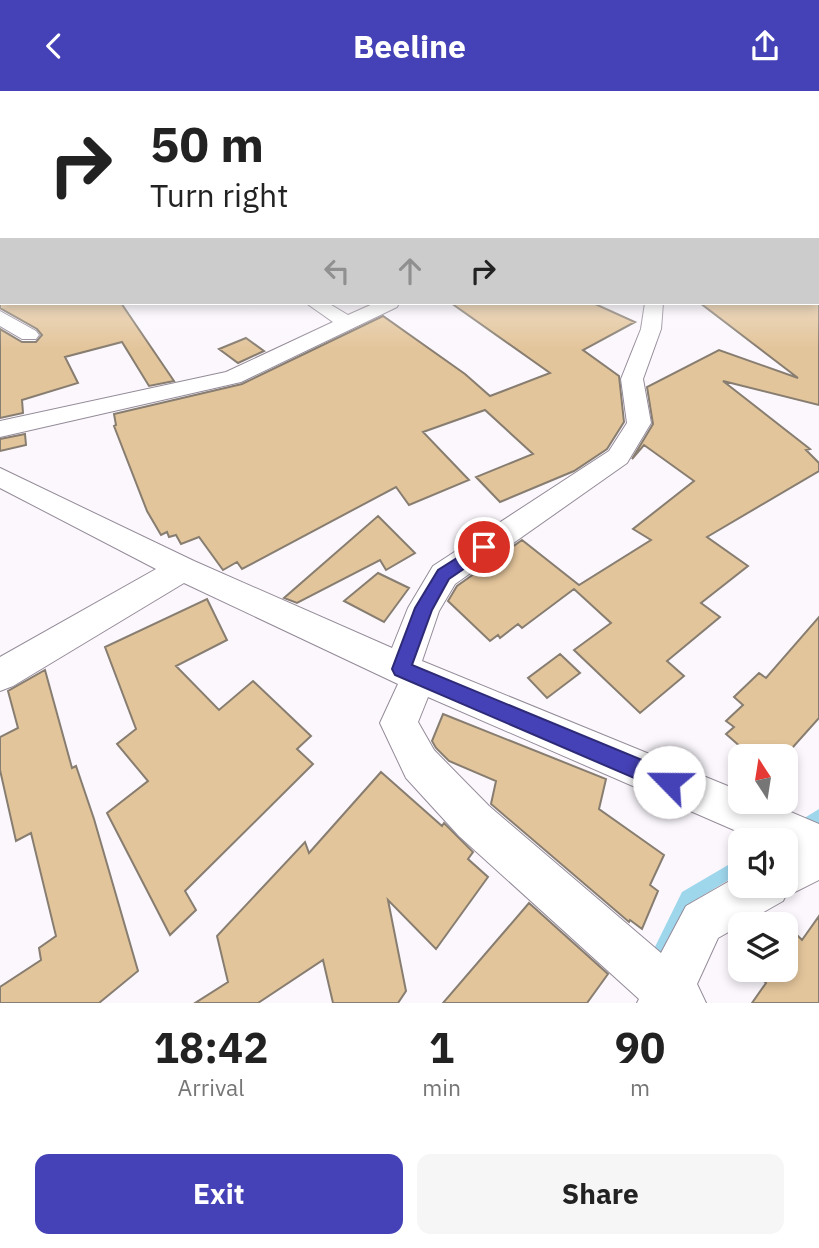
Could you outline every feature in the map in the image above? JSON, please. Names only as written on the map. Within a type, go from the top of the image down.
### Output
[{"type":"street","points":[[318,305],[346,323]]},
{"type":"street","points":[[0,429],[233,377],[386,305]]},
{"type":"street","points":[[654,305],[651,329],[632,379],[639,423],[618,457],[444,575],[424,608],[400,723],[420,764],[474,821],[670,998],[702,922],[744,898]]},
{"type":"street","points":[[0,317],[29,335]]},
{"type":"street","points":[[0,477],[183,569],[410,673],[819,845]]},
{"type":"street","points":[[0,675],[183,569]]},
{"type":"street","points":[[798,868],[819,856]]},
{"type":"building","points":[[0,305],[122,305],[174,381],[149,386],[122,342],[65,357],[78,383],[22,400],[23,413],[0,418],[0,329],[22,342],[36,342],[42,335],[37,329],[0,308]]},
{"type":"building","points":[[454,305],[597,305],[635,322],[583,350],[619,376],[624,422],[607,449],[574,471],[500,502],[476,477],[533,454],[485,410],[423,432],[469,480],[409,505],[396,487],[242,569],[237,562],[223,570],[199,537],[181,544],[176,535],[169,537],[167,532],[161,535],[147,511],[114,426],[114,414],[242,384],[383,316],[465,374],[490,396],[550,373]]},
{"type":"building","points":[[703,305],[819,305],[819,405],[723,381],[810,449],[806,450],[819,463],[819,471],[707,537],[748,566],[701,603],[720,617],[667,661],[684,676],[640,713],[574,650],[611,623],[574,589],[522,628],[518,624],[500,638],[498,635],[490,641],[448,601],[457,586],[522,540],[579,585],[651,540],[633,529],[694,481],[644,445],[632,459],[653,424],[647,387],[719,350],[798,378]]},
{"type":"building","points":[[246,338],[264,351],[238,363],[219,349]]},
{"type":"building","points":[[25,434],[26,445],[0,451],[0,439]]},
{"type":"building","points":[[378,516],[415,553],[386,570],[380,560],[297,603],[284,598]]},
{"type":"building","points":[[378,573],[409,588],[384,622],[344,601]]},
{"type":"building","points":[[207,599],[227,640],[176,666],[219,710],[253,681],[311,736],[297,749],[313,764],[185,891],[196,910],[170,935],[107,813],[148,781],[117,744],[136,729],[105,647]]},
{"type":"building","points":[[819,617],[819,718],[796,744],[737,744],[726,734],[734,727],[726,721],[743,705],[734,697],[759,673],[766,678]]},
{"type":"building","points":[[560,654],[580,673],[547,698],[528,678]]},
{"type":"building","points":[[45,670],[72,768],[76,766],[94,819],[138,971],[99,1003],[0,1003],[0,987],[41,960],[39,948],[56,936],[31,833],[16,841],[0,770],[0,737],[18,728],[8,691]]},
{"type":"building","points":[[443,714],[606,779],[599,809],[664,855],[650,885],[658,891],[642,929],[630,920],[629,922],[491,804],[496,781],[449,761],[436,748],[432,741]]},
{"type":"building","points":[[381,772],[442,826],[444,823],[473,852],[468,859],[488,877],[436,949],[388,900],[406,991],[398,1003],[333,1003],[323,960],[258,1003],[195,1003],[228,982],[217,936],[305,842],[309,853]]},
{"type":"building","points":[[529,903],[608,974],[587,1003],[443,1003]]},
{"type":"building","points":[[819,916],[819,1003],[752,1003],[765,982],[798,982],[798,936],[802,940]]},
{"type":"waterway","points":[[798,830],[819,816]]},
{"type":"waterway","points":[[655,962],[687,897],[728,872]]},
{"type":"route","points":[[484,547],[444,575],[424,608],[401,669],[669,782]]}]
